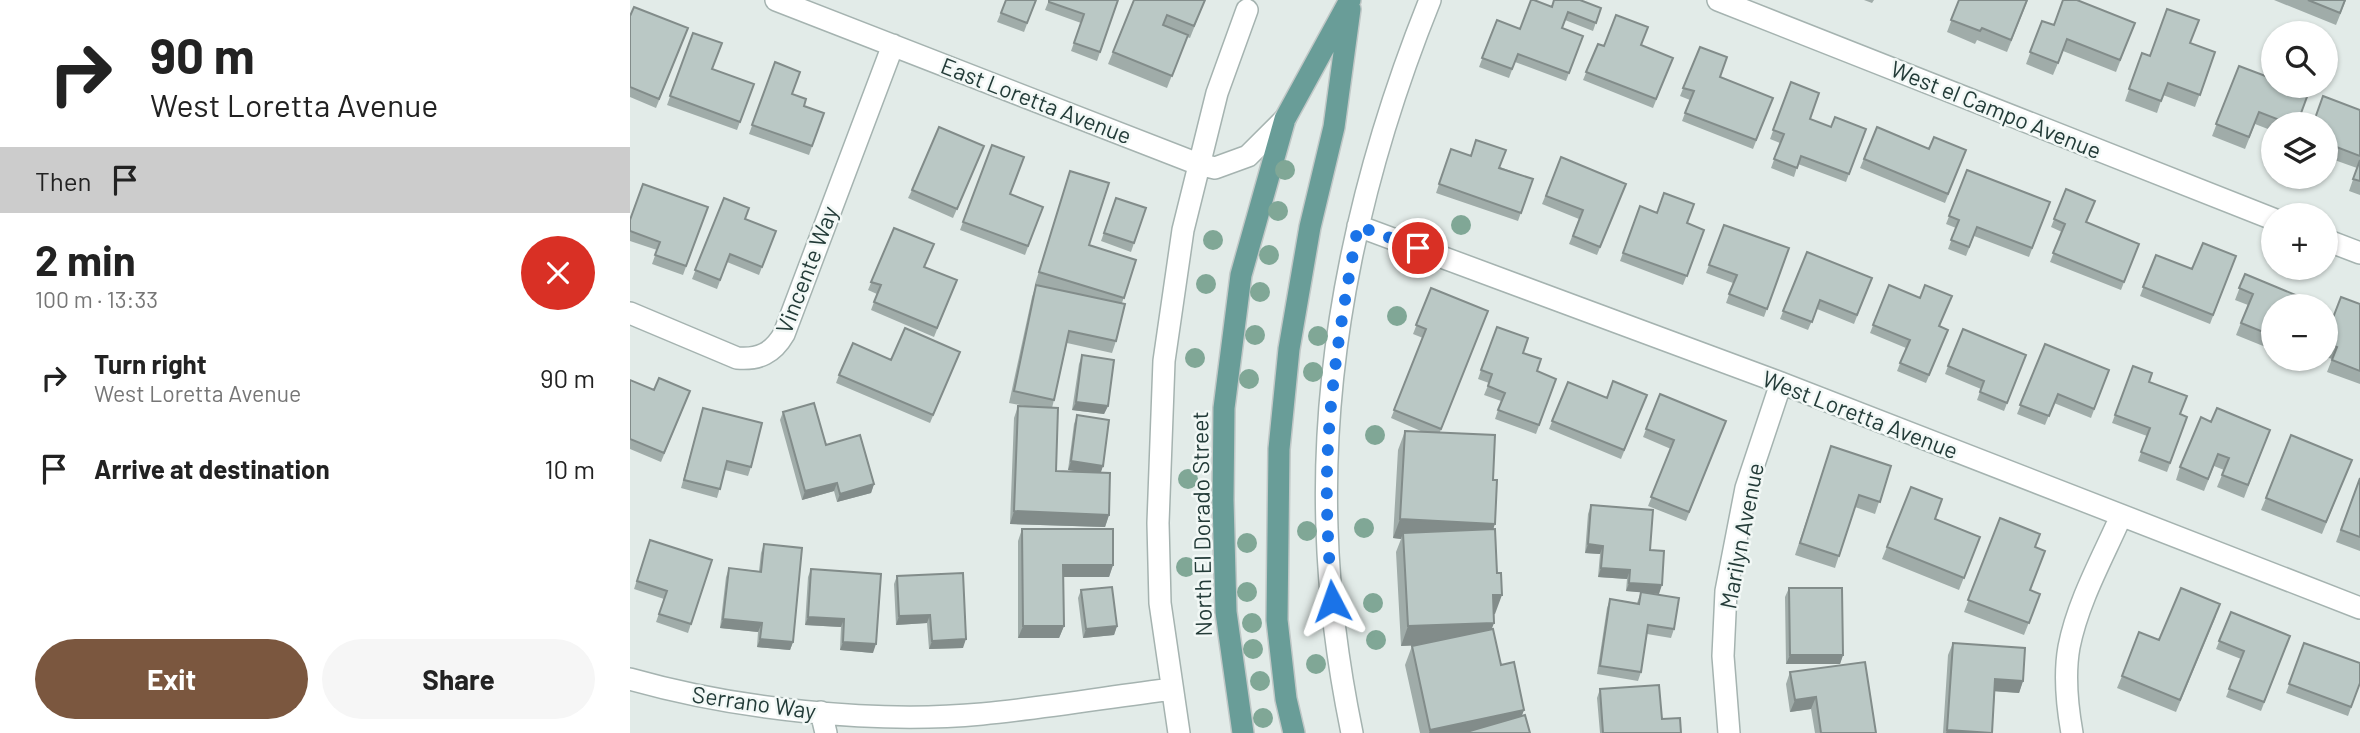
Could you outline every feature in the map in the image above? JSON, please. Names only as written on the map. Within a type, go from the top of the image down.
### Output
[{"type":"main road","name":"North El Dorado Street","points":[[1243,733],[1226,612],[1223,500],[1224,408],[1241,275],[1285,120],[1351,0]]},
{"type":"main road","name":"North El Dorado Street","points":[[1294,733],[1286,699],[1277,620],[1279,449],[1289,349],[1310,227],[1334,127],[1351,0]]},
{"type":"street","name":"East Loretta Avenue","points":[[776,0],[1198,164],[1215,168],[1248,156],[1285,120]]},
{"type":"street","points":[[1352,733],[1340,673],[1327,528],[1327,471],[1334,371],[1358,226],[1373,163],[1414,38],[1430,0]]},
{"type":"street","name":"West el Campo Avenue","points":[[1718,0],[2261,214]]},
{"type":"street","points":[[1179,733],[1160,603],[1158,523],[1164,361],[1183,230],[1198,164],[1217,93],[1247,10]]},
{"type":"street","name":"Vincente Way","points":[[630,313],[737,358],[751,359],[766,355],[777,346],[784,334],[894,46]]},
{"type":"street","name":"West Loretta Avenue","points":[[1358,226],[1780,383],[2360,608]]},
{"type":"street","points":[[2338,245],[2360,253]]},
{"type":"street","name":"Marilyn Avenue","points":[[1728,733],[1723,656],[1726,591],[1746,488],[1780,383]]},
{"type":"street","points":[[2072,733],[2068,712],[2067,670],[2074,629],[2121,516]]},
{"type":"street","name":"Serrano Way","points":[[630,679],[671,691],[739,703],[823,723],[894,716],[981,714],[1171,689]]},
{"type":"building","points":[[1006,0],[1036,0],[1027,23],[1001,13]]},
{"type":"building","points":[[1049,0],[1118,0],[1100,52],[1074,43],[1084,14]]},
{"type":"building","points":[[1134,0],[1205,0],[1194,26],[1167,15],[1163,25],[1188,35],[1172,76],[1113,52]]},
{"type":"building","points":[[1531,0],[1552,7],[1554,0],[1580,0],[1601,8],[1596,23],[1568,12],[1562,28],[1583,36],[1569,73],[1518,54],[1512,69],[1482,58],[1497,20],[1520,29]]},
{"type":"building","points":[[1959,0],[2027,0],[2011,40],[1982,28],[1980,31],[1951,20]]},
{"type":"building","points":[[2063,0],[2077,0],[2135,23],[2120,60],[2067,39],[2058,63],[2030,52],[2042,21],[2054,25]]},
{"type":"building","points":[[2308,0],[2345,0],[2340,13]]},
{"type":"building","points":[[634,7],[688,28],[659,99],[630,87],[630,16]]},
{"type":"building","points":[[2167,9],[2199,20],[2190,43],[2215,52],[2200,95],[2168,83],[2161,101],[2129,89],[2142,53],[2150,56]]},
{"type":"building","points":[[1616,15],[1648,27],[1641,45],[1673,58],[1656,99],[1586,72],[1598,44],[1604,46]]},
{"type":"building","points":[[693,33],[722,43],[712,69],[754,84],[740,122],[670,96]]},
{"type":"building","points":[[1700,47],[1727,57],[1720,77],[1773,98],[1756,140],[1685,113],[1694,91],[1683,88]]},
{"type":"building","points":[[775,62],[800,72],[792,94],[806,99],[804,106],[824,113],[812,146],[752,125]]},
{"type":"building","points":[[2239,66],[2261,74],[2261,98],[2307,98],[2301,112],[2259,112],[2249,137],[2216,124]]},
{"type":"building","points":[[1791,82],[1819,93],[1810,119],[1831,127],[1835,117],[1866,129],[1849,174],[1801,156],[1797,168],[1774,159],[1784,134],[1773,130]]},
{"type":"building","points":[[2322,98],[2360,110],[2360,156],[2338,148],[2338,112],[2317,112]]},
{"type":"building","points":[[939,127],[984,146],[957,209],[912,190]]},
{"type":"building","points":[[1877,127],[1929,149],[1934,137],[1966,150],[1948,194],[1864,159]]},
{"type":"building","points":[[1476,140],[1506,150],[1499,168],[1533,179],[1521,213],[1439,184],[1451,149],[1471,156]]},
{"type":"building","points":[[992,145],[1024,157],[1010,194],[1043,207],[1028,246],[963,222]]},
{"type":"building","points":[[1561,157],[1626,184],[1600,247],[1573,236],[1583,210],[1546,196]]},
{"type":"building","points":[[2360,160],[2360,181],[2353,179]]},
{"type":"building","points":[[1967,170],[2050,202],[2032,248],[1977,227],[1969,247],[1951,240],[1959,220],[1949,216]]},
{"type":"building","points":[[1070,171],[1109,183],[1089,245],[1136,260],[1124,298],[1039,272]]},
{"type":"building","points":[[643,184],[708,207],[686,266],[655,255],[660,242],[630,231],[630,220]]},
{"type":"building","points":[[2066,189],[2095,201],[2086,222],[2139,244],[2124,282],[2053,253],[2065,224],[2054,219]]},
{"type":"building","points":[[1664,193],[1694,204],[1687,223],[1704,230],[1687,276],[1623,253],[1640,206],[1657,213]]},
{"type":"building","points":[[724,198],[749,208],[745,219],[776,231],[762,267],[730,254],[720,280],[695,270]]},
{"type":"building","points":[[1116,198],[1146,208],[1134,243],[1104,233]]},
{"type":"building","points":[[1724,225],[1789,248],[1767,309],[1729,294],[1737,275],[1709,265]]},
{"type":"building","points":[[894,228],[934,244],[924,267],[957,280],[937,328],[874,302],[881,285],[871,282]]},
{"type":"building","points":[[2203,243],[2236,256],[2213,315],[2143,287],[2156,255],[2192,269]]},
{"type":"building","points":[[1807,252],[1872,278],[1857,315],[1820,300],[1812,322],[1783,311]]},
{"type":"building","points":[[2245,274],[2293,294],[2261,294],[2261,331],[2241,323],[2253,294],[2239,288]]},
{"type":"building","points":[[1036,285],[1125,304],[1116,341],[1069,331],[1054,400],[1014,391]]},
{"type":"building","points":[[1889,285],[1920,298],[1925,285],[1952,296],[1939,326],[1948,330],[1929,375],[1900,363],[1910,340],[1873,325]]},
{"type":"building","points":[[1431,288],[1488,311],[1441,429],[1394,410],[1426,329],[1416,325]]},
{"type":"building","points":[[2341,297],[2360,304],[2360,371],[2338,362],[2338,305]]},
{"type":"building","points":[[1497,327],[1528,338],[1523,353],[1541,359],[1537,371],[1556,379],[1539,425],[1498,410],[1505,393],[1488,386],[1492,374],[1481,370]]},
{"type":"building","points":[[905,328],[960,352],[933,415],[839,375],[853,343],[891,360]]},
{"type":"building","points":[[1963,329],[2026,355],[2007,403],[1980,392],[1984,381],[1948,366]]},
{"type":"building","points":[[2045,344],[2109,370],[2094,409],[2058,394],[2049,416],[2020,405]]},
{"type":"building","points":[[1082,355],[1114,360],[1108,406],[1076,402]]},
{"type":"building","points":[[2133,366],[2152,373],[2149,382],[2187,396],[2180,414],[2187,417],[2170,463],[2141,452],[2150,428],[2115,415]]},
{"type":"building","points":[[659,378],[690,391],[664,453],[630,439],[630,380],[654,390]]},
{"type":"building","points":[[1613,381],[1647,395],[1624,450],[1552,421],[1568,382],[1607,398]]},
{"type":"building","points":[[1660,394],[1726,421],[1689,512],[1651,497],[1674,440],[1646,429]]},
{"type":"building","points":[[814,403],[826,445],[860,435],[874,484],[840,494],[837,483],[805,491],[783,412]]},
{"type":"building","points":[[1018,406],[1058,408],[1056,471],[1110,473],[1109,515],[1014,511]]},
{"type":"building","points":[[703,408],[762,423],[751,467],[727,461],[720,489],[684,480]]},
{"type":"building","points":[[2217,408],[2270,430],[2248,485],[2222,475],[2229,458],[2218,454],[2208,479],[2180,467],[2201,417],[2211,422]]},
{"type":"building","points":[[1077,415],[1109,420],[1103,466],[1071,461]]},
{"type":"building","points":[[1405,431],[1495,435],[1495,524],[1400,519]]},
{"type":"building","points":[[2291,435],[2352,460],[2326,522],[2266,498]]},
{"type":"building","points":[[1831,446],[1891,466],[1880,502],[1859,495],[1839,556],[1800,543]]},
{"type":"building","points":[[2360,478],[2360,537],[2341,530]]},
{"type":"building","points":[[1911,487],[1942,499],[1935,519],[1980,537],[1964,578],[1887,547]]},
{"type":"building","points":[[1591,505],[1653,510],[1650,550],[1664,551],[1662,585],[1629,583],[1630,570],[1601,568],[1603,546],[1588,544]]},
{"type":"building","points":[[2000,518],[2040,534],[2035,547],[2045,551],[2030,590],[2040,594],[2029,623],[1968,600]]},
{"type":"building","points":[[1022,529],[1113,529],[1113,565],[1063,565],[1064,626],[1023,626]]},
{"type":"building","points":[[1495,529],[1497,573],[1501,573],[1502,595],[1493,595],[1494,623],[1408,626],[1403,533]]},
{"type":"building","points":[[650,540],[712,560],[691,624],[659,614],[667,591],[637,581]]},
{"type":"building","points":[[764,544],[802,548],[793,642],[760,639],[762,623],[723,619],[729,568],[761,572]]},
{"type":"building","points":[[811,569],[881,574],[876,644],[843,642],[844,619],[808,617]]},
{"type":"building","points":[[963,573],[966,639],[932,641],[930,615],[899,616],[897,576]]},
{"type":"building","points":[[1112,587],[1117,626],[1086,629],[1081,590]]},
{"type":"building","points":[[1789,588],[1842,588],[1843,655],[1790,655]]},
{"type":"building","points":[[2181,588],[2220,604],[2180,700],[2122,676],[2139,632],[2159,640]]},
{"type":"building","points":[[1641,592],[1679,598],[1674,629],[1648,625],[1641,672],[1600,666],[1610,599],[1639,604]]},
{"type":"building","points":[[2231,612],[2290,636],[2264,702],[2229,689],[2244,651],[2219,641]]},
{"type":"building","points":[[1493,629],[1501,665],[1514,662],[1524,710],[1430,730],[1412,646]]},
{"type":"building","points":[[1953,643],[2025,648],[2023,681],[1995,679],[1992,733],[1947,730]]},
{"type":"building","points":[[2304,643],[2360,663],[2360,683],[2351,707],[2289,684]]},
{"type":"building","points":[[1865,662],[1876,733],[1821,733],[1816,697],[1795,700],[1790,672]]},
{"type":"building","points":[[1659,685],[1662,719],[1680,718],[1681,733],[1603,733],[1600,689]]},
{"type":"building","points":[[1525,715],[1530,733],[1463,733]]},
{"type":"route","points":[[1332,601],[1327,528],[1327,471],[1334,371],[1358,226],[1418,248]]}]
